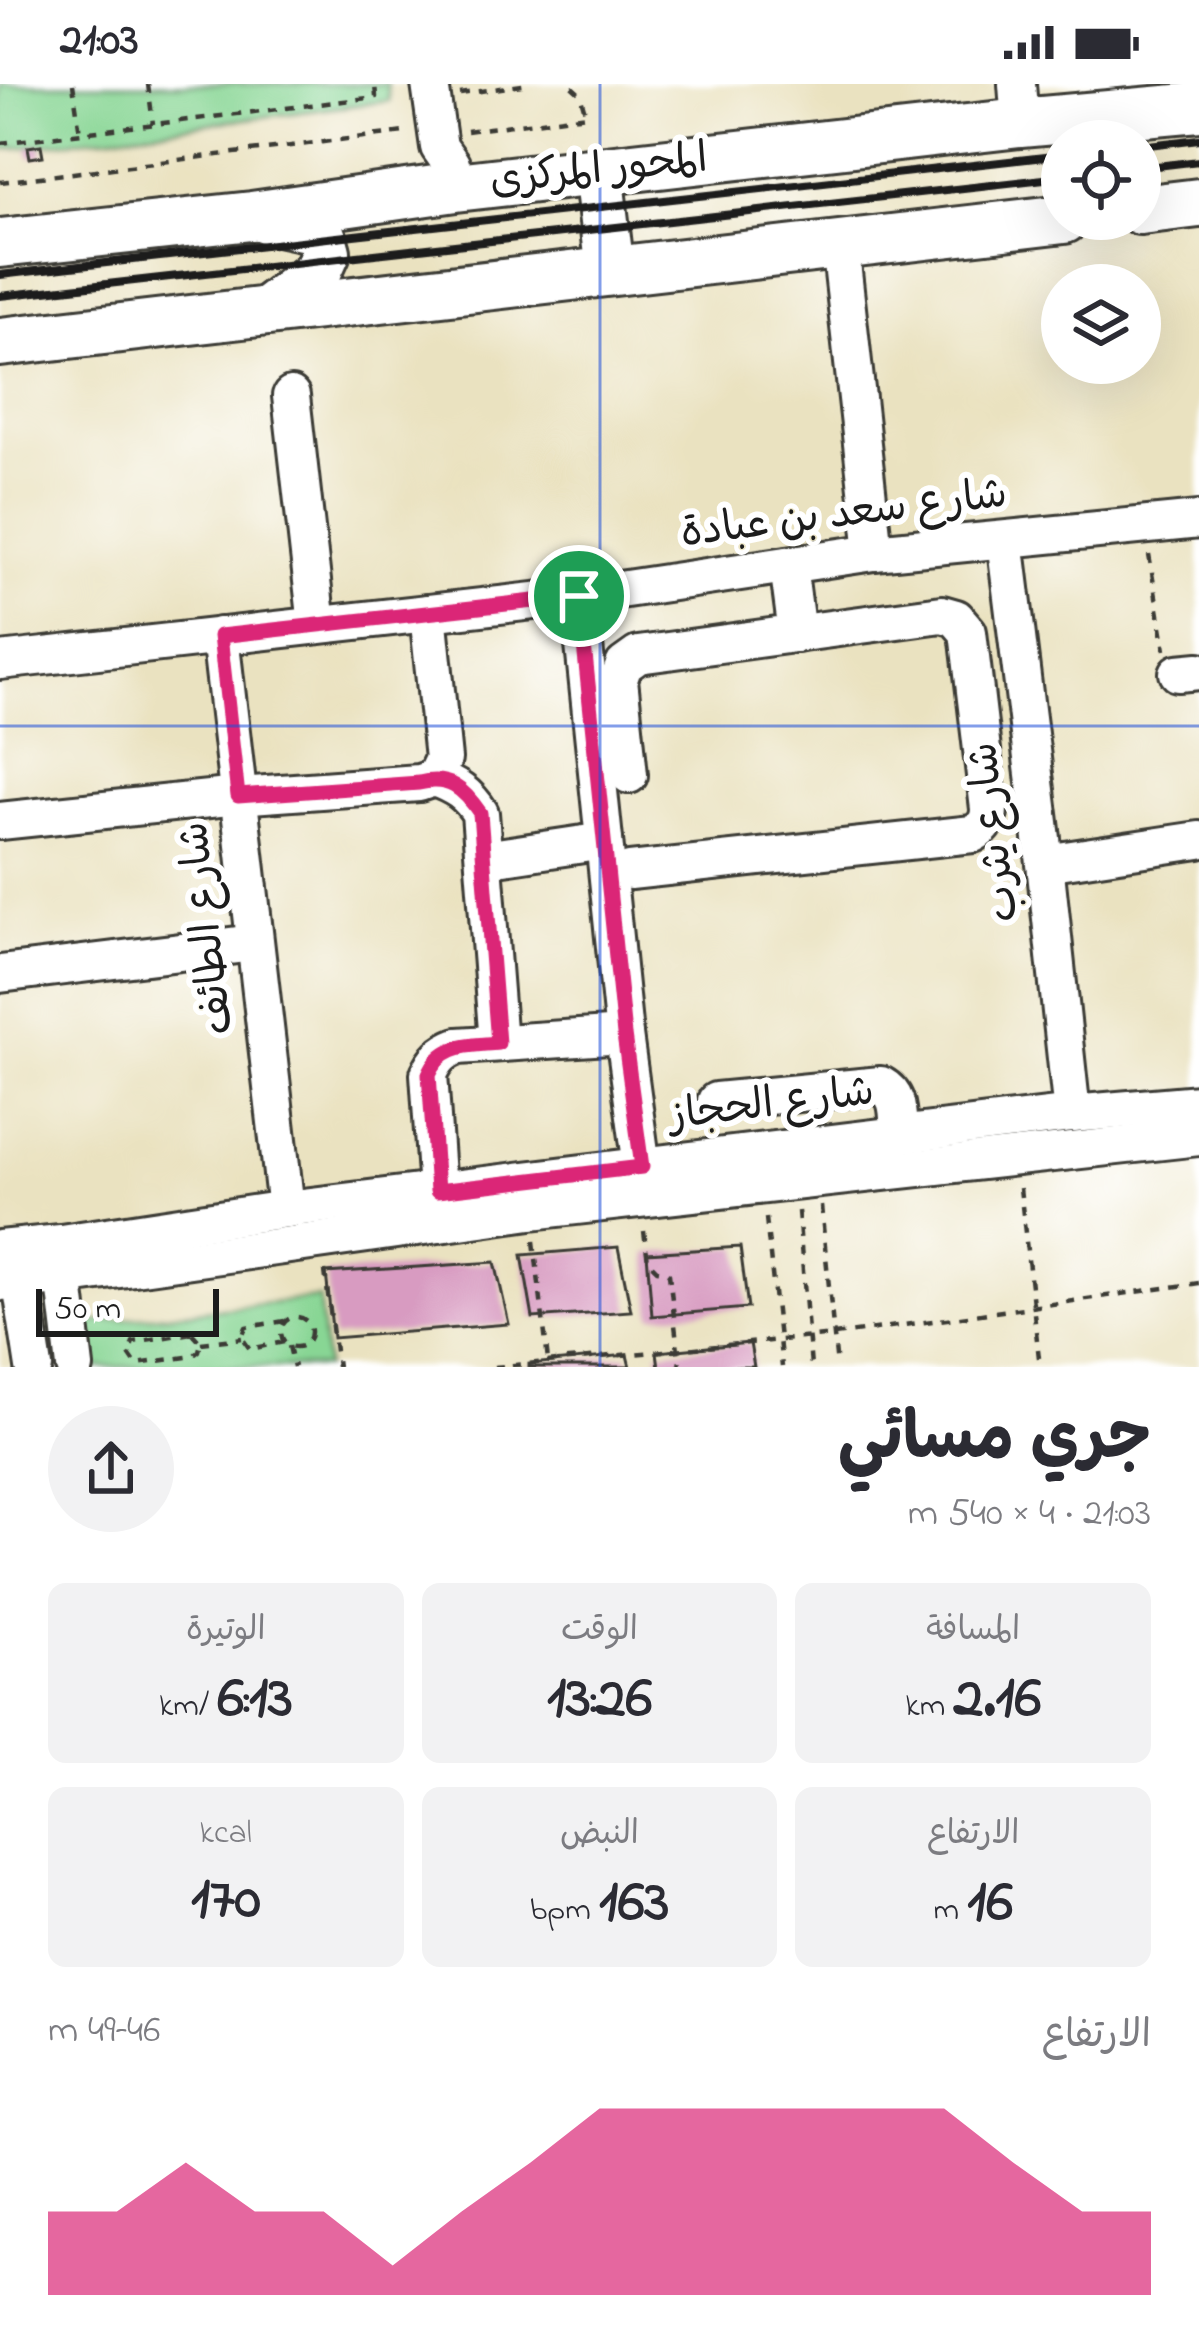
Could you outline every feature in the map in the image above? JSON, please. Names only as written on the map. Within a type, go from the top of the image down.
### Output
[{"type":"main road","name":"المحور المركزى","points":[[0,242],[252,216],[456,161],[598,172],[1029,103],[1199,107]]},
{"type":"main road","points":[[598,172],[610,271]]},
{"type":"main road","points":[[1161,208],[1199,203]]},
{"type":"main road","points":[[252,216],[311,228],[325,245],[325,259],[317,272],[266,310]]},
{"type":"main road","points":[[0,342],[1041,222]]},
{"type":"street","points":[[456,89],[439,147],[456,161]]},
{"type":"street","points":[[840,244],[874,551]]},
{"type":"street","points":[[291,396],[316,626]]},
{"type":"street","name":"شارع سعد بن عبادة","points":[[0,661],[579,596],[874,551],[1199,520]]},
{"type":"street","name":"شارع يثرب","points":[[1005,540],[1072,1114]]},
{"type":"street","points":[[788,565],[797,634]]},
{"type":"street","points":[[579,596],[641,1184]]},
{"type":"street","points":[[428,613],[443,759],[434,778]]},
{"type":"street","points":[[629,775],[619,679],[624,665],[638,655],[943,614],[961,622],[968,632],[989,808],[986,824],[974,834],[630,871]]},
{"type":"street","name":"شارع الطائف","points":[[220,636],[286,1209]]},
{"type":"street","points":[[0,821],[434,778],[453,784],[480,813],[498,1043]]},
{"type":"street","points":[[1046,863],[1199,840]]},
{"type":"street","points":[[484,859],[604,841]]},
{"type":"street","points":[[0,974],[254,944]]},
{"type":"street","points":[[437,1191],[429,1074],[445,1052],[458,1046],[624,1035]]},
{"type":"street","points":[[716,1101],[881,1085],[896,1099],[899,1135]]},
{"type":"street","name":"شارع الحجاز","points":[[9,1264],[322,1240],[531,1211],[641,1184],[899,1135],[1199,1103]]},
{"type":"street","name":"شارع الحجاز","points":[[62,1260],[286,1209],[437,1191],[792,1184],[1199,1137]]},
{"type":"street","points":[[62,1260],[75,1367]]},
{"type":"street","points":[[9,1264],[34,1367]]},
{"type":"path","points":[[73,84],[80,134]]},
{"type":"path","points":[[148,84],[153,124]]},
{"type":"path","points":[[0,143],[376,97],[375,84]]},
{"type":"path","points":[[0,182],[404,133],[406,102],[456,89],[529,84]]},
{"type":"path","points":[[456,161],[586,115],[580,94],[569,84]]},
{"type":"path","points":[[1144,526],[1165,650],[1189,672]]},
{"type":"path","points":[[1017,1156],[1040,1367]]},
{"type":"path","points":[[641,1184],[648,1261],[668,1274],[680,1367]]},
{"type":"path","points":[[792,1184],[834,1335],[837,1367]]},
{"type":"path","points":[[792,1184],[812,1367]]},
{"type":"path","points":[[782,1367],[778,1340],[792,1184]]},
{"type":"path","points":[[531,1211],[548,1362]]},
{"type":"path","points":[[322,1240],[337,1367]]},
{"type":"path","points":[[494,1367],[834,1335],[1199,1283]]},
{"type":"path","points":[[290,1318],[302,1318],[311,1333],[306,1344],[295,1348],[286,1344],[250,1348],[242,1338],[247,1327],[290,1318]]},
{"type":"path","points":[[285,1321],[280,1332],[293,1367]]},
{"type":"path","points":[[192,1333],[201,1343],[193,1356],[136,1364],[128,1354],[133,1342],[192,1333]]},
{"type":"path","points":[[201,1343],[242,1338]]},
{"type":"green space","points":[[0,84],[387,84],[389,101],[0,150]]},
{"type":"green space","points":[[319,1298],[326,1367],[89,1367],[84,1323]]},
{"type":"building","points":[[41,145],[43,156],[30,158],[28,147]]},
{"type":"building","points":[[618,1247],[631,1311],[533,1318],[522,1255]]},
{"type":"building","points":[[740,1247],[748,1308],[652,1316],[647,1253]]},
{"type":"building","points":[[495,1262],[509,1324],[333,1338],[326,1273]]},
{"type":"building","points":[[750,1343],[754,1367],[659,1367],[657,1352]]},
{"type":"building","points":[[627,1355],[630,1367],[529,1367],[529,1364]]},
{"type":"railway","points":[[1161,144],[1199,139]]},
{"type":"railway","points":[[0,275],[1041,157]]},
{"type":"railway","points":[[1161,166],[1199,161]]},
{"type":"railway","points":[[0,296],[1041,179]]},
{"type":"route","points":[[579,596],[642,1167],[437,1191],[429,1074],[435,1061],[458,1046],[498,1043],[480,813],[469,796],[434,778],[419,783],[238,796],[220,636],[579,596]]}]
